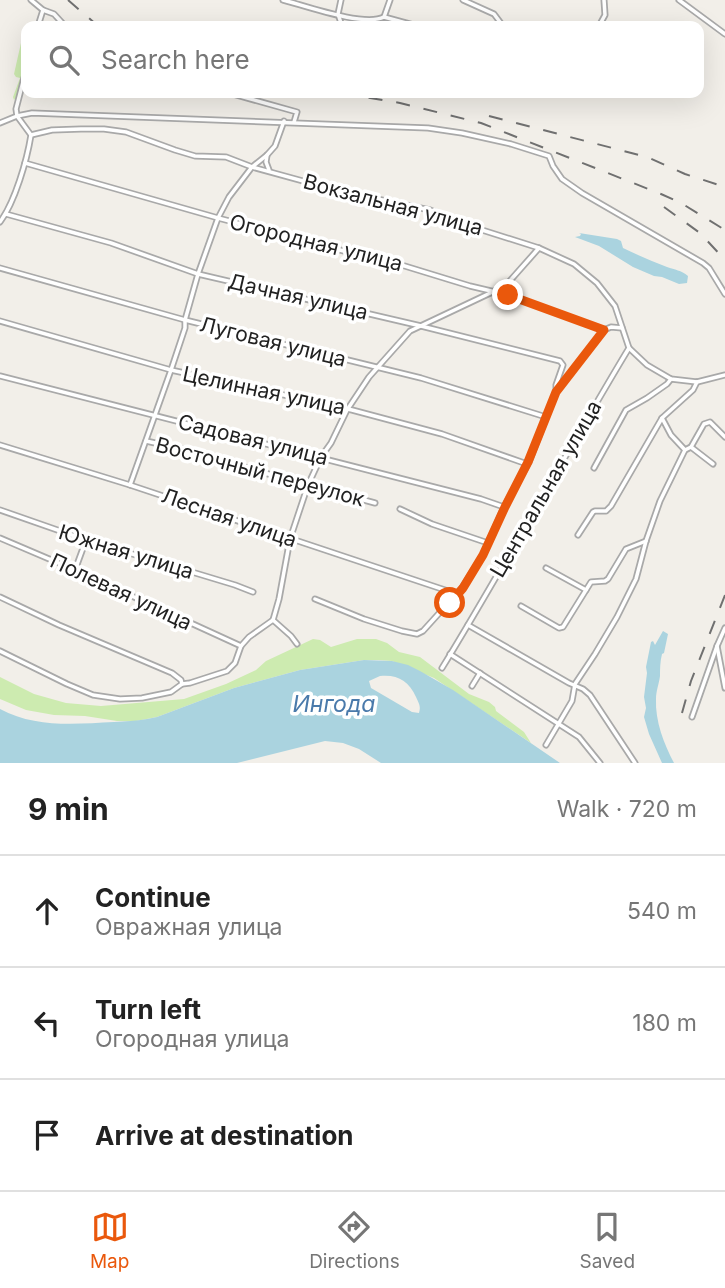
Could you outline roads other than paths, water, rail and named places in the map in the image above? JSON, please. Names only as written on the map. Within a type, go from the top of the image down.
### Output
[{"type":"street","points":[[30,0],[54,14],[60,21]]},
{"type":"street","points":[[283,0],[359,20],[377,20],[384,17],[399,21]]},
{"type":"street","points":[[340,21],[338,14],[341,0]]},
{"type":"street","points":[[384,17],[390,0]]},
{"type":"street","points":[[463,0],[494,14],[499,21]]},
{"type":"street","points":[[601,21],[604,0]]},
{"type":"street","points":[[679,0],[725,34]]},
{"type":"street","points":[[40,21],[43,10]]},
{"type":"street","points":[[0,222],[6,214],[25,163],[31,135],[17,116],[21,89]]},
{"type":"street","points":[[247,98],[297,112],[294,122]]},
{"type":"street","points":[[0,123],[32,113],[284,121],[428,128],[511,144],[549,156],[562,179],[582,193],[703,263],[725,294]]},
{"type":"street","points":[[131,485],[185,328],[198,274],[218,218],[229,197],[252,167],[267,155],[278,140],[284,121]]},
{"type":"street","name":"Вокзальная улица","points":[[31,135],[52,130],[81,129],[126,132],[195,156],[226,157],[252,167],[343,192],[430,210],[460,223],[539,247],[574,264],[597,283],[615,306],[629,348]]},
{"type":"street","points":[[267,155],[269,172]]},
{"type":"street","name":"Огородная улица","points":[[25,163],[218,218],[355,254],[372,256],[508,295],[604,330]]},
{"type":"street","name":"Дачная улица","points":[[6,214],[111,243],[198,274],[560,361],[563,365],[556,392]]},
{"type":"street","points":[[0,650],[67,684],[102,698],[142,698],[171,692],[182,684],[227,671],[249,637],[273,620],[290,539],[308,485],[347,410],[369,377],[410,331],[508,283],[539,247]]},
{"type":"street","name":"Луговая улица","points":[[0,268],[185,320],[421,378],[546,416]]},
{"type":"street","name":"Целинная улица","points":[[0,321],[171,370],[442,434],[527,464]]},
{"type":"street","points":[[315,599],[364,619],[417,634],[423,631],[463,588],[483,555],[527,464],[556,392],[604,330],[611,327],[622,328]]},
{"type":"street","points":[[629,348],[647,365],[671,379],[697,382],[725,374]]},
{"type":"street","name":"Центральная улица","points":[[442,668],[629,348]]},
{"type":"street","name":"Садовая улица","points":[[0,376],[321,457],[505,507]]},
{"type":"street","points":[[594,468],[626,410],[671,379]]},
{"type":"street","points":[[578,535],[593,512],[606,511],[611,506],[662,418],[693,390],[697,382]]},
{"type":"street","points":[[662,418],[671,435],[685,450]]},
{"type":"street","points":[[546,745],[572,701],[575,684],[617,617],[636,579],[660,501],[685,450],[691,447],[707,422],[725,437]]},
{"type":"street","name":"Восточный переулок","points":[[146,442],[187,450],[375,503]]},
{"type":"street","name":"Лесная улица","points":[[0,446],[131,485],[457,594]]},
{"type":"street","points":[[691,447],[713,464]]},
{"type":"street","points":[[400,509],[432,524],[488,543]]},
{"type":"street","name":"Южная улица","points":[[0,510],[253,592]]},
{"type":"street","name":"Полевая улица","points":[[0,538],[241,646]]},
{"type":"street","points":[[75,570],[86,540]]},
{"type":"street","points":[[521,606],[561,628],[591,583],[608,579],[626,549],[646,541]]},
{"type":"street","points":[[546,568],[586,590]]},
{"type":"street","points":[[0,597],[172,673],[182,684]]},
{"type":"street","points":[[271,597],[279,599]]},
{"type":"street","points":[[273,620],[291,636],[296,645]]},
{"type":"street","points":[[468,625],[590,695],[635,763]]},
{"type":"street","points":[[692,717],[725,628]]},
{"type":"street","points":[[717,646],[725,688]]},
{"type":"street","points":[[450,654],[579,737],[600,763]]},
{"type":"street","points":[[472,686],[480,673]]},
{"type":"water","points":[[579,233],[617,239],[621,241],[623,248],[685,274],[688,276],[687,283],[679,284],[633,267],[599,246],[575,237],[580,236]]},
{"type":"water","points":[[663,631],[668,634],[661,660],[656,707],[661,732],[674,763],[662,763],[644,717],[646,667],[651,642],[655,645]]},
{"type":"water","name":"Ингода","points":[[364,660],[392,661],[408,665],[453,690],[560,763],[381,763],[359,749],[343,743],[325,741],[237,763],[0,763],[0,709],[41,722],[143,720],[234,688],[300,670]],"holes":[[[380,676],[392,676],[410,687],[419,703],[419,713],[412,712],[371,688],[369,681]]]},
{"type":"railway","points":[[68,0],[92,21]]},
{"type":"railway","points":[[370,98],[481,123],[661,194],[725,230]]},
{"type":"railway","points":[[489,116],[647,157],[685,174],[725,187]]},
{"type":"railway","points":[[664,207],[700,233],[725,260]]},
{"type":"railway","points":[[682,713],[691,681],[725,595]]}]
